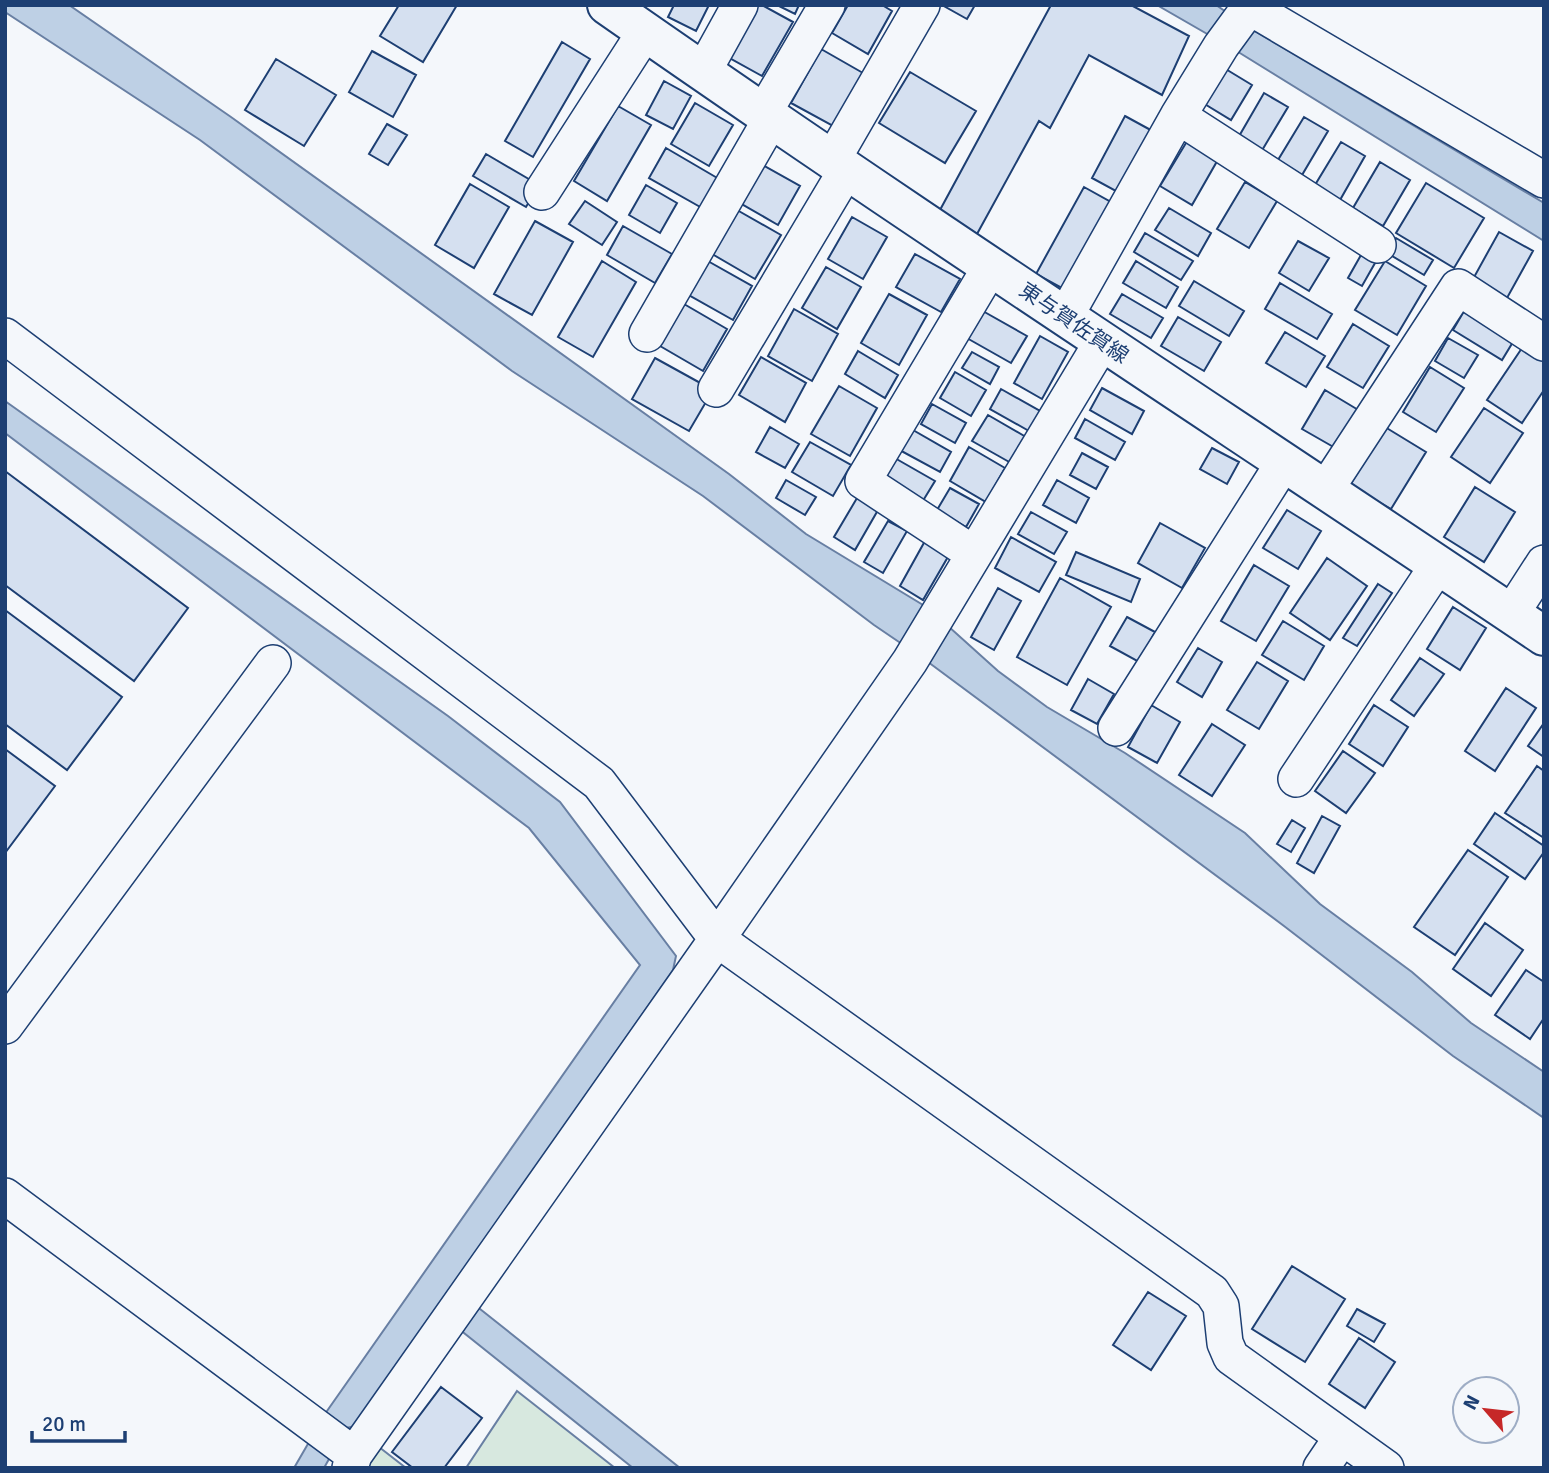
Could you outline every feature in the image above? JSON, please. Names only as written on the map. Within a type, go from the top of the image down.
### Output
[{"type":"main road","name":"東与賀佐賀線","points":[[607,5],[767,117],[1544,636]]},
{"type":"street","points":[[703,72],[740,5]]},
{"type":"street","points":[[647,334],[827,5]]},
{"type":"street","points":[[716,389],[840,164],[922,5]]},
{"type":"street","points":[[1065,317],[1178,116],[1246,9],[1544,180]]},
{"type":"street","points":[[542,192],[645,32]]},
{"type":"street","points":[[1178,116],[1378,244]]},
{"type":"street","points":[[974,554],[863,481],[990,266]]},
{"type":"street","points":[[1326,489],[1458,287],[1544,343]]},
{"type":"street","points":[[5,336],[599,783],[718,939],[1212,1292],[1221,1306],[1224,1343],[1231,1357],[1386,1468]]},
{"type":"street","points":[[5,1196],[339,1447],[718,939],[910,661],[1102,341]]},
{"type":"street","points":[[1116,728],[1284,462]]},
{"type":"street","points":[[1511,614],[1544,563]]},
{"type":"street","points":[[1296,779],[1438,565]]},
{"type":"street","points":[[5,1026],[273,663]]},
{"type":"street","points":[[1321,1468],[1342,1437]]},
{"type":"shaded area","points":[[517,1391],[615,1468],[466,1468]]},
{"type":"shaded area","points":[[379,1447],[406,1468],[366,1468]]},
{"type":"water","points":[[5,5],[69,5],[231,117],[729,474],[806,534],[928,608],[998,671],[1047,707],[1125,753],[1245,833],[1320,904],[1412,972],[1471,1023],[1544,1072],[1544,1118],[1453,1056],[1284,926],[703,496],[512,371],[200,140],[5,12]]},
{"type":"water","points":[[1157,5],[1216,5],[1248,27],[1544,203],[1544,241],[1235,50]]},
{"type":"water","points":[[5,401],[448,716],[560,802],[676,956],[673,970],[356,1426],[341,1429],[329,1448],[329,1459],[324,1468],[294,1468],[327,1411],[640,965],[529,828],[5,433]]},
{"type":"water","points":[[475,1305],[680,1468],[633,1468],[459,1329]]},
{"type":"building","points":[[399,5],[457,5],[423,62],[380,36]]},
{"type":"building","points":[[674,5],[709,5],[696,31],[668,17]]},
{"type":"building","points":[[755,5],[762,5],[793,22],[762,76],[726,56]]},
{"type":"building","points":[[777,5],[799,5],[795,14]]},
{"type":"building","points":[[848,5],[882,5],[892,11],[868,54],[832,33]]},
{"type":"building","points":[[942,5],[975,5],[967,19]]},
{"type":"building","points":[[1051,5],[1131,5],[1189,36],[1162,95],[1089,55],[1050,128],[1039,121],[977,234],[940,210]]},
{"type":"building","points":[[562,42],[590,59],[533,157],[505,141]]},
{"type":"building","points":[[821,49],[863,73],[833,126],[791,103]]},
{"type":"building","points":[[372,51],[416,75],[393,117],[349,92]]},
{"type":"building","points":[[276,59],[336,95],[304,146],[245,110]]},
{"type":"building","points":[[1224,68],[1252,85],[1231,120],[1203,103]]},
{"type":"building","points":[[910,72],[976,111],[945,163],[879,123]]},
{"type":"building","points":[[664,81],[691,96],[673,129],[646,115]]},
{"type":"building","points":[[1264,93],[1288,107],[1261,152],[1238,138]]},
{"type":"building","points":[[695,103],[733,125],[709,166],[671,144]]},
{"type":"building","points":[[618,106],[651,125],[607,201],[574,181]]},
{"type":"building","points":[[1125,116],[1158,134],[1125,196],[1092,178]]},
{"type":"building","points":[[1304,117],[1328,131],[1302,175],[1278,160]]},
{"type":"building","points":[[387,124],[407,135],[388,165],[369,154]]},
{"type":"building","points":[[1189,138],[1220,156],[1192,205],[1160,186]]},
{"type":"building","points":[[1341,142],[1365,156],[1340,200],[1315,185]]},
{"type":"building","points":[[666,148],[719,179],[702,208],[649,178]]},
{"type":"building","points":[[486,154],[539,185],[526,207],[473,176]]},
{"type":"building","points":[[1380,162],[1410,180],[1383,226],[1353,208]]},
{"type":"building","points":[[761,164],[800,186],[778,225],[740,203]]},
{"type":"building","points":[[1245,182],[1277,201],[1249,248],[1217,229]]},
{"type":"building","points":[[1426,183],[1484,218],[1454,268],[1396,233]]},
{"type":"building","points":[[470,184],[509,207],[474,268],[435,245]]},
{"type":"building","points":[[646,185],[677,203],[660,233],[629,215]]},
{"type":"building","points":[[1084,187],[1118,206],[1071,293],[1036,274]]},
{"type":"building","points":[[585,201],[617,222],[602,245],[569,224]]},
{"type":"building","points":[[1169,208],[1211,233],[1198,256],[1155,230]]},
{"type":"building","points":[[737,210],[781,235],[755,279],[712,254]]},
{"type":"building","points":[[852,217],[887,237],[863,279],[828,259]]},
{"type":"building","points":[[535,221],[573,242],[532,315],[494,294]]},
{"type":"building","points":[[623,226],[672,254],[655,283],[607,255]]},
{"type":"building","points":[[1499,232],[1533,251],[1507,298],[1473,279]]},
{"type":"building","points":[[1145,233],[1193,261],[1181,280],[1134,252]]},
{"type":"building","points":[[1396,238],[1433,260],[1424,275],[1387,253]]},
{"type":"building","points":[[1298,241],[1329,258],[1309,291],[1279,273]]},
{"type":"building","points":[[915,254],[960,279],[941,312],[896,287]]},
{"type":"building","points":[[1361,255],[1375,263],[1362,286],[1348,278]]},
{"type":"building","points":[[706,260],[752,286],[733,320],[687,294]]},
{"type":"building","points":[[602,261],[636,282],[593,357],[558,337]]},
{"type":"building","points":[[1136,261],[1178,287],[1166,308],[1123,283]]},
{"type":"building","points":[[1385,261],[1426,286],[1397,335],[1355,310]]},
{"type":"building","points":[[826,267],[861,287],[837,329],[802,308]]},
{"type":"building","points":[[1194,281],[1244,311],[1229,336],[1179,306]]},
{"type":"building","points":[[1280,283],[1332,314],[1317,339],[1265,309]]},
{"type":"building","points":[[889,294],[927,315],[899,365],[861,343]]},
{"type":"building","points":[[1122,294],[1163,318],[1151,338],[1110,314]]},
{"type":"building","points":[[684,304],[727,329],[703,371],[660,346]]},
{"type":"building","points":[[1467,306],[1516,337],[1502,360],[1453,330]]},
{"type":"building","points":[[794,309],[838,334],[812,381],[768,356]]},
{"type":"building","points":[[981,310],[1027,336],[1011,363],[965,337]]},
{"type":"building","points":[[1178,317],[1221,342],[1204,371],[1161,346]]},
{"type":"building","points":[[1353,324],[1389,346],[1363,388],[1327,367]]},
{"type":"building","points":[[1285,332],[1325,356],[1306,387],[1266,363]]},
{"type":"building","points":[[1040,336],[1068,352],[1042,399],[1014,383]]},
{"type":"building","points":[[1448,338],[1478,355],[1464,378],[1435,361]]},
{"type":"building","points":[[1524,345],[1544,358],[1544,390],[1522,423],[1487,400]]},
{"type":"building","points":[[858,351],[898,375],[885,398],[845,374]]},
{"type":"building","points":[[972,352],[999,367],[990,384],[962,368]]},
{"type":"building","points":[[761,357],[806,383],[785,422],[739,395]]},
{"type":"building","points":[[655,358],[713,390],[689,431],[632,399]]},
{"type":"building","points":[[1430,367],[1464,388],[1436,432],[1403,412]]},
{"type":"building","points":[[955,372],[986,390],[971,416],[940,398]]},
{"type":"building","points":[[839,386],[877,408],[850,456],[811,434]]},
{"type":"building","points":[[1102,388],[1144,411],[1132,434],[1090,410]]},
{"type":"building","points":[[1001,389],[1040,411],[1029,431],[990,409]]},
{"type":"building","points":[[1325,390],[1360,411],[1337,449],[1302,429]]},
{"type":"building","points":[[932,404],[966,423],[955,443],[921,424]]},
{"type":"building","points":[[1484,408],[1523,433],[1490,483],[1451,457]]},
{"type":"building","points":[[988,415],[1026,437],[1011,463],[972,441]]},
{"type":"building","points":[[1085,419],[1125,442],[1115,460],[1075,438]]},
{"type":"building","points":[[906,426],[951,452],[940,472],[894,447]]},
{"type":"building","points":[[770,427],[799,444],[785,468],[756,452]]},
{"type":"building","points":[[1385,427],[1426,452],[1391,509],[1350,485]]},
{"type":"building","points":[[810,442],[851,465],[833,496],[792,472]]},
{"type":"building","points":[[969,447],[1005,468],[986,502],[950,481]]},
{"type":"building","points":[[1212,448],[1239,462],[1227,484],[1200,469]]},
{"type":"building","points":[[1082,453],[1108,467],[1096,489],[1070,475]]},
{"type":"building","points":[[893,457],[935,481],[921,504],[880,480]]},
{"type":"building","points":[[5,471],[188,608],[134,681],[5,585]]},
{"type":"building","points":[[786,480],[816,497],[805,515],[776,498]]},
{"type":"building","points":[[1057,480],[1089,498],[1076,523],[1043,505]]},
{"type":"building","points":[[1475,487],[1515,512],[1484,562],[1444,537]]},
{"type":"building","points":[[950,488],[979,504],[966,527],[937,510]]},
{"type":"building","points":[[857,498],[878,510],[855,550],[834,537]]},
{"type":"building","points":[[1287,510],[1321,531],[1298,569],[1263,548]]},
{"type":"building","points":[[1031,512],[1067,532],[1054,554],[1018,534]]},
{"type":"building","points":[[888,521],[907,531],[883,573],[864,562]]},
{"type":"building","points":[[1160,523],[1205,548],[1182,588],[1138,563]]},
{"type":"building","points":[[1011,537],[1056,562],[1039,592],[995,568]]},
{"type":"building","points":[[925,541],[949,555],[923,600],[900,586]]},
{"type":"building","points":[[1076,552],[1140,579],[1131,602],[1066,575]]},
{"type":"building","points":[[1327,558],[1367,586],[1330,640],[1290,613]]},
{"type":"building","points":[[1254,565],[1289,586],[1256,641],[1221,621]]},
{"type":"building","points":[[1060,578],[1111,607],[1067,685],[1017,657]]},
{"type":"building","points":[[1378,584],[1392,593],[1357,646],[1343,638]]},
{"type":"building","points":[[998,588],[1021,601],[994,650],[971,637]]},
{"type":"building","points":[[1453,607],[1486,628],[1460,670],[1427,649]]},
{"type":"building","points":[[5,610],[122,697],[67,770],[5,724]]},
{"type":"building","points":[[1127,617],[1155,632],[1139,662],[1110,646]]},
{"type":"building","points":[[1283,621],[1324,646],[1304,680],[1262,655]]},
{"type":"building","points":[[1198,648],[1222,662],[1202,697],[1177,682]]},
{"type":"building","points":[[1420,658],[1444,674],[1414,716],[1391,700]]},
{"type":"building","points":[[1257,662],[1288,681],[1259,729],[1227,710]]},
{"type":"building","points":[[1088,679],[1114,694],[1097,724],[1071,710]]},
{"type":"building","points":[[1506,688],[1536,708],[1495,771],[1465,751]]},
{"type":"building","points":[[1151,705],[1180,722],[1157,763],[1128,747]]},
{"type":"building","points":[[1374,705],[1408,727],[1383,766],[1349,744]]},
{"type":"building","points":[[1544,723],[1544,757],[1528,746]]},
{"type":"building","points":[[1212,724],[1245,745],[1212,796],[1179,775]]},
{"type":"building","points":[[5,749],[55,786],[5,853]]},
{"type":"building","points":[[1343,751],[1375,773],[1346,813],[1315,791]]},
{"type":"building","points":[[1537,766],[1544,771],[1544,838],[1505,813]]},
{"type":"building","points":[[1495,813],[1544,846],[1544,852],[1525,879],[1474,844]]},
{"type":"building","points":[[1322,816],[1340,826],[1314,873],[1297,863]]},
{"type":"building","points":[[1292,820],[1305,828],[1291,852],[1277,844]]},
{"type":"building","points":[[1468,850],[1508,877],[1455,955],[1414,927]]},
{"type":"building","points":[[1485,923],[1523,950],[1491,996],[1453,969]]},
{"type":"building","points":[[1526,970],[1544,982],[1544,1018],[1530,1039],[1495,1015]]},
{"type":"building","points":[[1292,1266],[1345,1299],[1305,1362],[1252,1329]]},
{"type":"building","points":[[1148,1292],[1186,1316],[1151,1370],[1113,1345]]},
{"type":"building","points":[[1357,1309],[1385,1324],[1374,1342],[1347,1326]]},
{"type":"building","points":[[1359,1338],[1395,1362],[1365,1408],[1329,1384]]},
{"type":"building","points":[[441,1387],[482,1418],[444,1468],[413,1468],[392,1452]]}]
